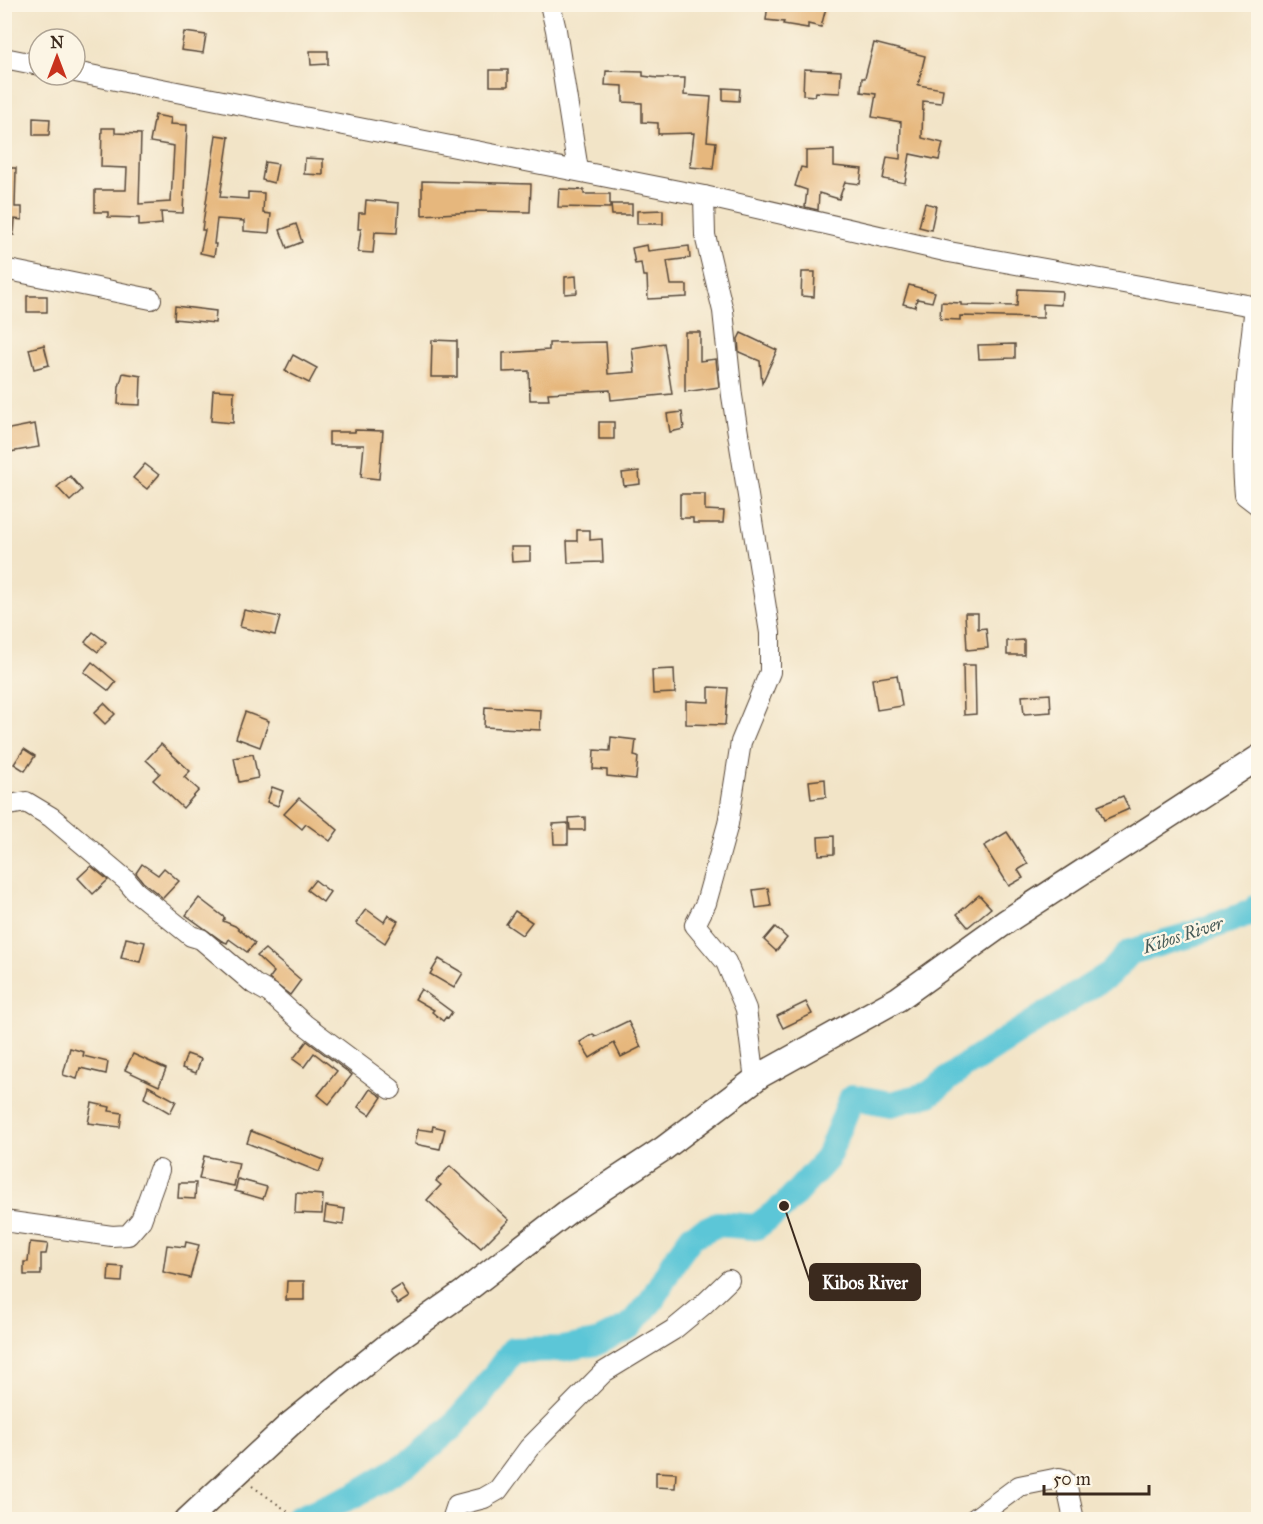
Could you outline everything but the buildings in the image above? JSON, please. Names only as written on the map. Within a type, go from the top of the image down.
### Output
[{"type":"main road","points":[[187,1520],[289,1425],[387,1346],[464,1292],[570,1210],[663,1149],[755,1080],[898,999],[1007,921],[1258,758]]},
{"type":"street","points":[[550,4],[578,170]]},
{"type":"street","points":[[4,58],[27,62]]},
{"type":"street","points":[[87,74],[578,170],[704,196],[948,252],[1257,306],[1243,406],[1243,468],[1245,495],[1258,505]]},
{"type":"street","points":[[704,196],[705,235],[723,312],[734,407],[770,633],[770,672],[741,742],[728,824],[706,903],[695,925],[726,962],[746,1009],[755,1080]]},
{"type":"street","points":[[4,269],[151,299]]},
{"type":"street","points":[[4,806],[26,802],[51,817],[126,880],[135,891],[191,936],[201,939],[254,984],[270,993],[304,1024],[391,1089]]},
{"type":"street","points":[[4,1221],[112,1236],[128,1235],[141,1220],[159,1170]]},
{"type":"street","points":[[452,1520],[458,1505],[473,1502],[498,1490],[529,1448],[604,1372],[673,1330],[729,1280]]},
{"type":"street","points":[[973,1520],[1019,1486],[1059,1478],[1066,1482],[1074,1520]]},
{"type":"path","points":[[255,1488],[300,1520]]},
{"type":"waterway","name":"Kibos River","points":[[295,1520],[355,1495],[419,1456],[451,1428],[478,1398],[513,1350],[561,1349],[596,1343],[630,1326],[652,1300],[674,1261],[692,1236],[718,1224],[756,1227],[784,1206],[827,1159],[852,1097],[891,1104],[929,1094],[962,1068],[1111,973],[1130,952],[1186,936],[1252,912],[1258,906]]},
{"type":"place","name":"Kibos River","points":[[784,1206]]}]
